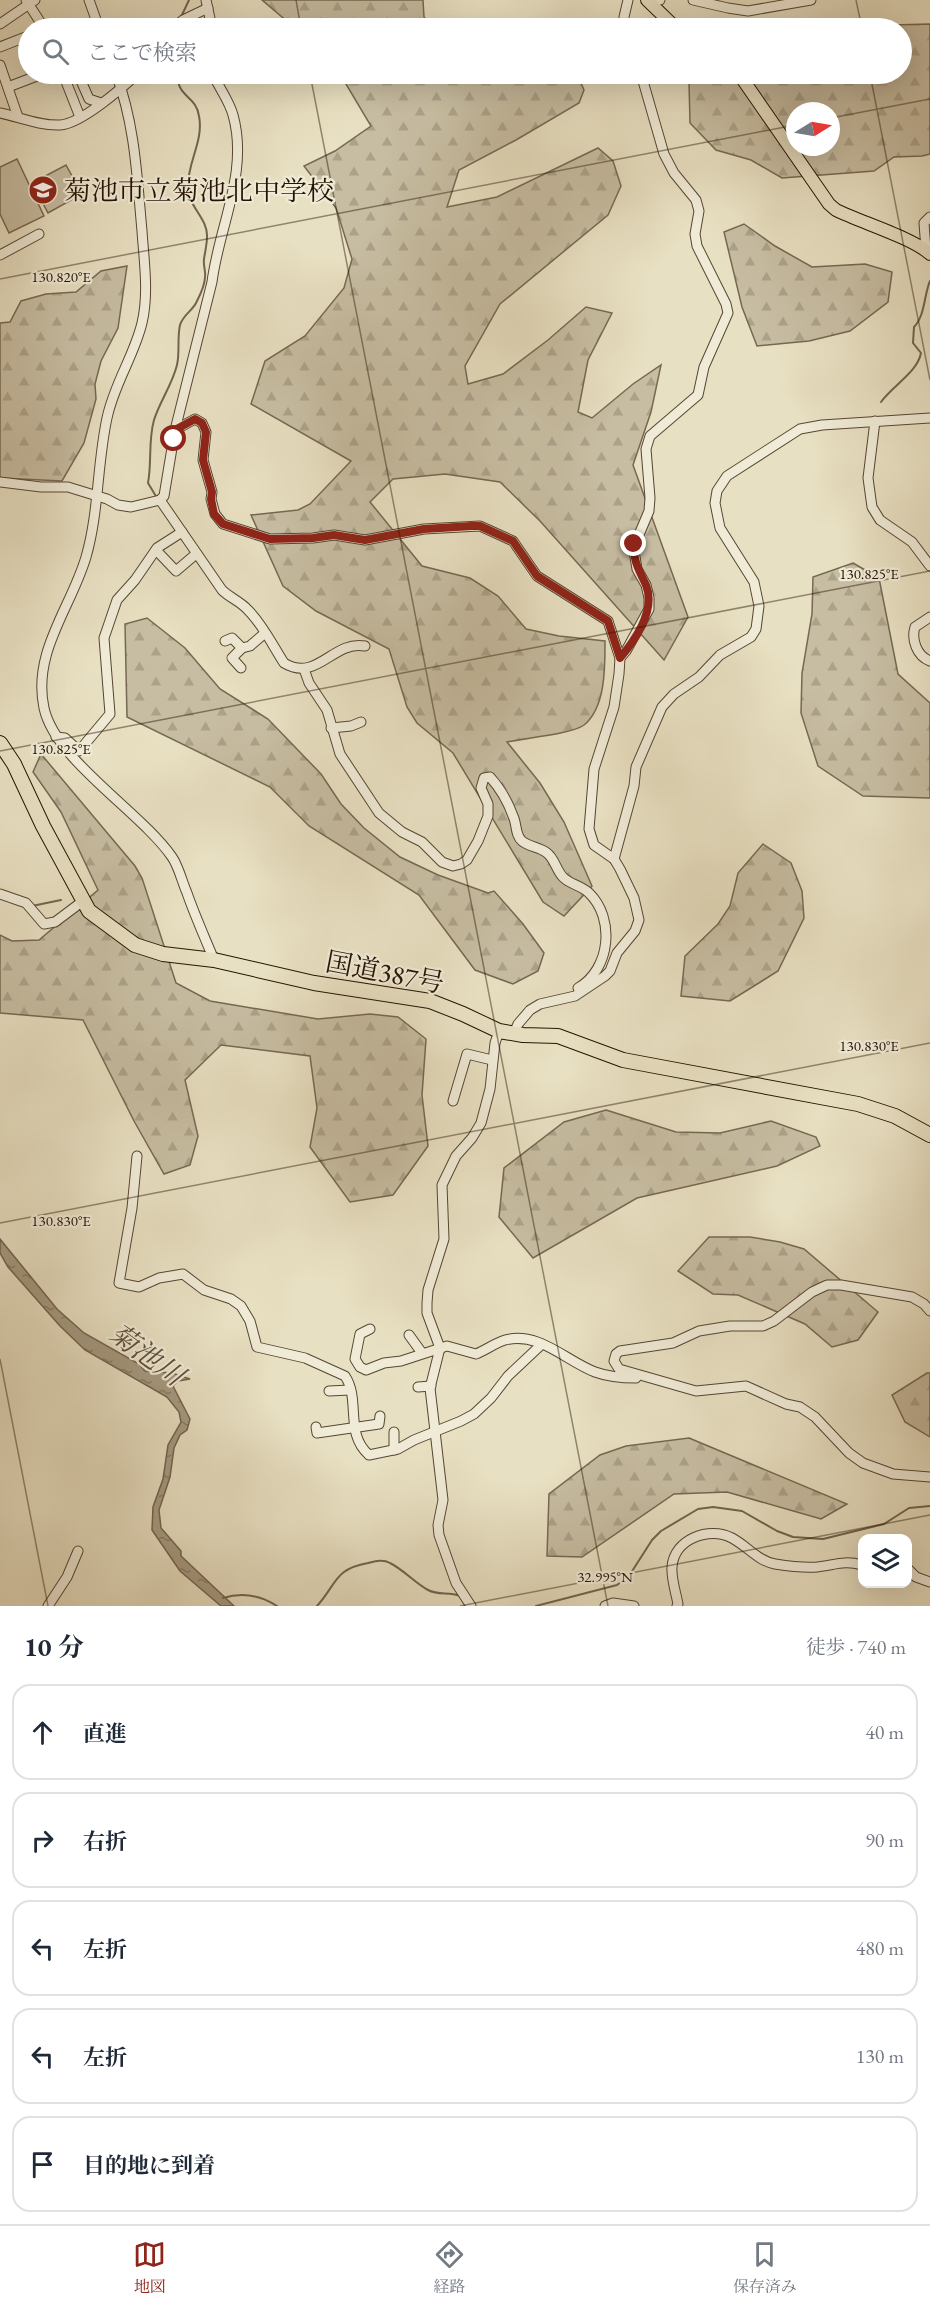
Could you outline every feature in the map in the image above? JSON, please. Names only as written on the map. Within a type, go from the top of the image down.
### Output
[{"type":"highway","name":"国道387号","points":[[0,743],[14,764],[43,826],[89,911],[135,945],[163,954],[214,960],[314,983],[430,1001],[499,1031],[558,1036],[623,1060],[858,1104],[895,1116],[930,1135]]},
{"type":"main road","points":[[647,0],[666,18]]},
{"type":"main road","points":[[746,84],[829,204],[849,217],[928,252]]},
{"type":"street","points":[[89,0],[95,18]]},
{"type":"street","points":[[624,18],[628,0]]},
{"type":"street","points":[[647,0],[660,0]]},
{"type":"street","points":[[693,0],[748,11],[811,0]]},
{"type":"street","points":[[0,24],[30,1],[39,18]]},
{"type":"street","points":[[186,18],[207,4]]},
{"type":"street","points":[[0,47],[18,40]]},
{"type":"street","points":[[0,65],[18,117]]},
{"type":"street","points":[[8,87],[18,83]]},
{"type":"street","points":[[67,84],[80,117]]},
{"type":"street","points":[[82,84],[89,99],[101,103]]},
{"type":"street","points":[[120,84],[131,127],[135,154],[145,275],[145,308],[137,339],[110,402],[103,438],[91,540],[85,560],[50,641],[41,676],[44,710],[49,725],[62,746],[145,825],[174,859],[214,960]]},
{"type":"street","points":[[0,113],[47,124],[63,125],[80,117],[128,84]]},
{"type":"street","points":[[0,482],[41,487],[68,487],[97,495],[118,505],[131,507],[160,501],[164,496],[175,430],[235,188],[237,165],[233,117],[218,84]]},
{"type":"street","points":[[620,658],[649,609],[646,585],[637,569],[634,544],[649,511],[646,449],[650,436],[698,394],[704,367],[728,314],[726,304],[697,246],[695,234],[699,211],[696,200],[674,173],[663,154],[644,84]]},
{"type":"street","points":[[928,252],[924,223],[930,217]]},
{"type":"street","points":[[0,255],[39,234]]},
{"type":"street","points":[[614,859],[634,786],[636,766],[662,707],[674,694],[699,677],[720,655],[751,637],[756,629],[759,606],[754,582],[720,528],[716,503],[717,491],[722,483],[727,477],[800,429],[822,425],[930,418]]},
{"type":"street","points":[[175,430],[195,419],[202,423],[206,432],[203,460],[212,492],[214,514],[223,524],[270,539],[334,535],[365,540],[424,529],[480,526],[513,541],[537,576],[608,621],[620,658],[614,707],[594,769],[589,829],[594,845],[614,859],[634,898],[639,920],[635,931],[617,953],[610,971],[605,976],[575,996],[540,1004],[530,1010],[518,1024],[514,1033]]},
{"type":"street","points":[[875,421],[868,477],[872,507],[880,520],[905,535],[912,542],[930,566]]},
{"type":"street","points":[[160,501],[222,590],[231,599],[239,601],[247,608],[284,663],[300,670],[321,663],[342,649],[355,645],[365,646]]},
{"type":"street","points":[[56,737],[64,738],[79,751],[111,714],[104,638],[117,600],[135,580],[156,550],[182,532]]},
{"type":"street","points":[[156,550],[176,571],[196,554]]},
{"type":"street","points":[[930,617],[915,627],[913,633],[920,655],[930,661]]},
{"type":"street","points":[[241,668],[232,658],[242,648],[250,646],[265,633]]},
{"type":"street","points":[[225,641],[232,638],[242,648]]},
{"type":"street","points":[[304,669],[309,683],[327,710],[340,754],[379,813],[402,832],[422,842],[442,862],[453,866],[467,861],[488,816],[488,804],[481,788],[481,782],[484,778],[490,777],[515,818],[521,841],[547,853],[566,879],[588,892],[602,915],[606,935],[603,960],[596,974],[588,982],[563,994],[562,998]]},
{"type":"street","points":[[332,728],[341,728],[361,722]]},
{"type":"street","points":[[0,894],[26,903],[45,924],[55,922],[83,901]]},
{"type":"street","points":[[471,1606],[456,1583],[439,1535],[438,1525],[443,1500],[431,1386],[440,1348],[427,1313],[427,1303],[428,1290],[444,1239],[442,1185],[456,1156],[472,1138],[481,1123],[490,1089],[492,1059],[499,1031]]},
{"type":"street","points":[[453,1101],[467,1054],[492,1059]]},
{"type":"street","points":[[137,1156],[132,1208],[119,1283],[139,1287],[159,1278],[183,1274],[204,1290],[231,1299],[241,1306],[250,1321],[257,1347],[305,1358],[345,1376],[350,1386],[357,1439],[369,1455],[394,1450],[474,1414],[491,1398],[508,1376],[542,1344]]},
{"type":"street","points":[[930,1311],[924,1304],[912,1297],[841,1285],[827,1285],[812,1292],[774,1321],[763,1326],[730,1326],[699,1331],[673,1343],[651,1348],[628,1349],[616,1354],[614,1361],[619,1369],[696,1391],[746,1386],[786,1404],[800,1407],[815,1417],[849,1453],[863,1463],[893,1474],[930,1476]]},
{"type":"street","points":[[370,1329],[360,1334],[355,1359],[360,1367],[366,1370],[447,1346],[476,1354],[506,1340],[522,1339],[542,1344],[594,1371],[618,1378],[645,1377],[668,1383]]},
{"type":"street","points":[[409,1335],[422,1353]]},
{"type":"street","points":[[350,1386],[360,1367]]},
{"type":"street","points":[[329,1391],[350,1386]]},
{"type":"street","points":[[418,1387],[431,1386]]},
{"type":"street","points":[[316,1427],[317,1433],[379,1424],[380,1416]]},
{"type":"street","points":[[394,1432],[394,1450]]},
{"type":"street","points":[[677,1606],[672,1569],[674,1559],[681,1547],[702,1534],[712,1532],[733,1538],[753,1554],[774,1564],[816,1567],[844,1562],[858,1564]]},
{"type":"street","points":[[48,1606],[67,1577],[78,1551]]},
{"type":"street","points":[[912,1573],[930,1582]]},
{"type":"street","points":[[605,1606],[613,1603],[634,1606]]},
{"type":"green space","points":[[262,0],[423,0],[425,18],[283,18]]},
{"type":"green space","points":[[912,24],[930,24],[930,154],[894,157],[874,171],[782,178],[751,160],[716,150],[690,123],[689,84],[912,84]]},
{"type":"green space","points":[[346,84],[581,84],[584,90],[579,103],[459,170],[447,207],[497,197],[598,148],[613,161],[621,186],[608,215],[500,304],[465,366],[468,384],[503,374],[548,340],[586,307],[612,313],[588,360],[578,412],[592,418],[633,384],[661,365],[651,412],[633,465],[688,617],[664,660],[540,521],[500,482],[445,474],[393,479],[370,502],[422,566],[470,578],[498,596],[526,629],[559,636],[605,641],[603,686],[597,708],[584,725],[559,733],[507,742],[540,783],[564,822],[592,886],[564,916],[543,902],[453,753],[417,723],[407,707],[389,649],[316,611],[283,586],[251,515],[298,510],[310,504],[351,461],[251,404],[265,361],[305,336],[344,288],[352,259],[336,208],[304,166],[335,151],[371,126]]},
{"type":"green space","points":[[17,159],[44,216],[9,233],[0,214],[0,167]]},
{"type":"green space","points":[[66,165],[82,194],[48,213],[32,183]]},
{"type":"green space","points":[[744,224],[775,246],[812,267],[865,264],[892,272],[888,302],[850,331],[809,341],[757,346],[742,307],[724,232]]},
{"type":"green space","points":[[127,266],[118,328],[101,361],[95,384],[96,399],[84,443],[62,481],[0,478],[0,323],[10,322],[21,301],[46,294],[76,292],[101,271]]},
{"type":"green space","points":[[853,563],[879,578],[898,674],[930,703],[930,798],[863,796],[818,766],[801,713],[802,673],[812,614],[813,577]]},
{"type":"green space","points":[[147,618],[185,648],[220,689],[268,719],[321,774],[341,804],[364,828],[400,857],[438,875],[488,893],[494,891],[523,924],[544,953],[538,971],[513,984],[475,970],[419,895],[309,826],[270,787],[127,717],[125,624]]},
{"type":"green space","points":[[41,754],[135,866],[142,878],[176,983],[210,1001],[318,1019],[370,1014],[398,1017],[426,1039],[422,1095],[428,1146],[393,1195],[350,1202],[310,1147],[317,1108],[310,1056],[221,1045],[185,1080],[198,1136],[190,1165],[164,1174],[134,1121],[83,1020],[0,1013],[0,935],[12,941],[39,940],[98,890],[61,812],[33,772]]},
{"type":"green space","points":[[763,844],[791,863],[802,891],[804,918],[778,971],[730,1001],[681,996],[685,956],[718,924],[730,906],[738,873]]},
{"type":"green space","points":[[606,1110],[676,1132],[720,1133],[771,1121],[816,1137],[820,1146],[777,1166],[637,1198],[533,1258],[499,1217],[504,1168],[564,1122]]},
{"type":"green space","points":[[709,1237],[750,1237],[804,1249],[878,1312],[858,1340],[832,1347],[805,1324],[738,1295],[713,1294],[678,1271]]},
{"type":"green space","points":[[930,1373],[930,1437],[905,1422],[892,1395]]},
{"type":"green space","points":[[689,1438],[847,1504],[821,1519],[727,1492],[674,1494],[582,1557],[547,1556],[549,1494],[600,1455],[626,1446]]},
{"type":"water","points":[[0,1239],[57,1309],[84,1333],[139,1364],[145,1371],[172,1373],[190,1379],[178,1381],[173,1386],[190,1419],[187,1430],[180,1435],[174,1448],[170,1477],[159,1510],[161,1528],[181,1551],[181,1556],[234,1606],[221,1606],[180,1571],[152,1530],[153,1507],[163,1479],[168,1445],[181,1422],[179,1412],[167,1397],[85,1350],[60,1326],[8,1267],[0,1253]]},
{"type":"waterway","points":[[181,17],[189,0]]},
{"type":"waterway","points":[[157,498],[148,483],[152,428],[177,365],[180,325],[194,306],[205,280],[206,230],[191,201],[188,187],[188,178],[199,134],[199,116],[194,104],[179,84]]},
{"type":"waterway","points":[[881,402],[919,360],[921,353],[913,343],[914,327],[920,317],[930,281]]},
{"type":"waterway","points":[[32,906],[61,900]]},
{"type":"waterway","points":[[536,1606],[617,1585],[629,1576],[652,1540],[661,1531],[698,1509],[713,1507],[742,1511],[777,1531],[793,1537],[823,1539],[884,1524],[909,1508],[930,1506]]},
{"type":"waterway","points":[[317,1606],[342,1573],[357,1566],[379,1561],[395,1566],[428,1590],[460,1596]]},
{"type":"waterway","points":[[223,1598],[237,1595],[251,1596],[264,1599],[277,1606]]},
{"type":"place","name":"菊池市立菊池北中学校","points":[[43,190]]},
{"type":"route","points":[[174,439],[175,430],[187,422],[195,419],[202,423],[206,432],[203,460],[212,492],[214,514],[223,524],[256,536],[270,539],[334,535],[365,540],[424,529],[480,526],[513,541],[537,576],[608,621],[620,658],[649,609],[646,585],[637,569],[634,544]]},
{"type":"water label","name":"菊池川","points":[[147,1354]]}]
